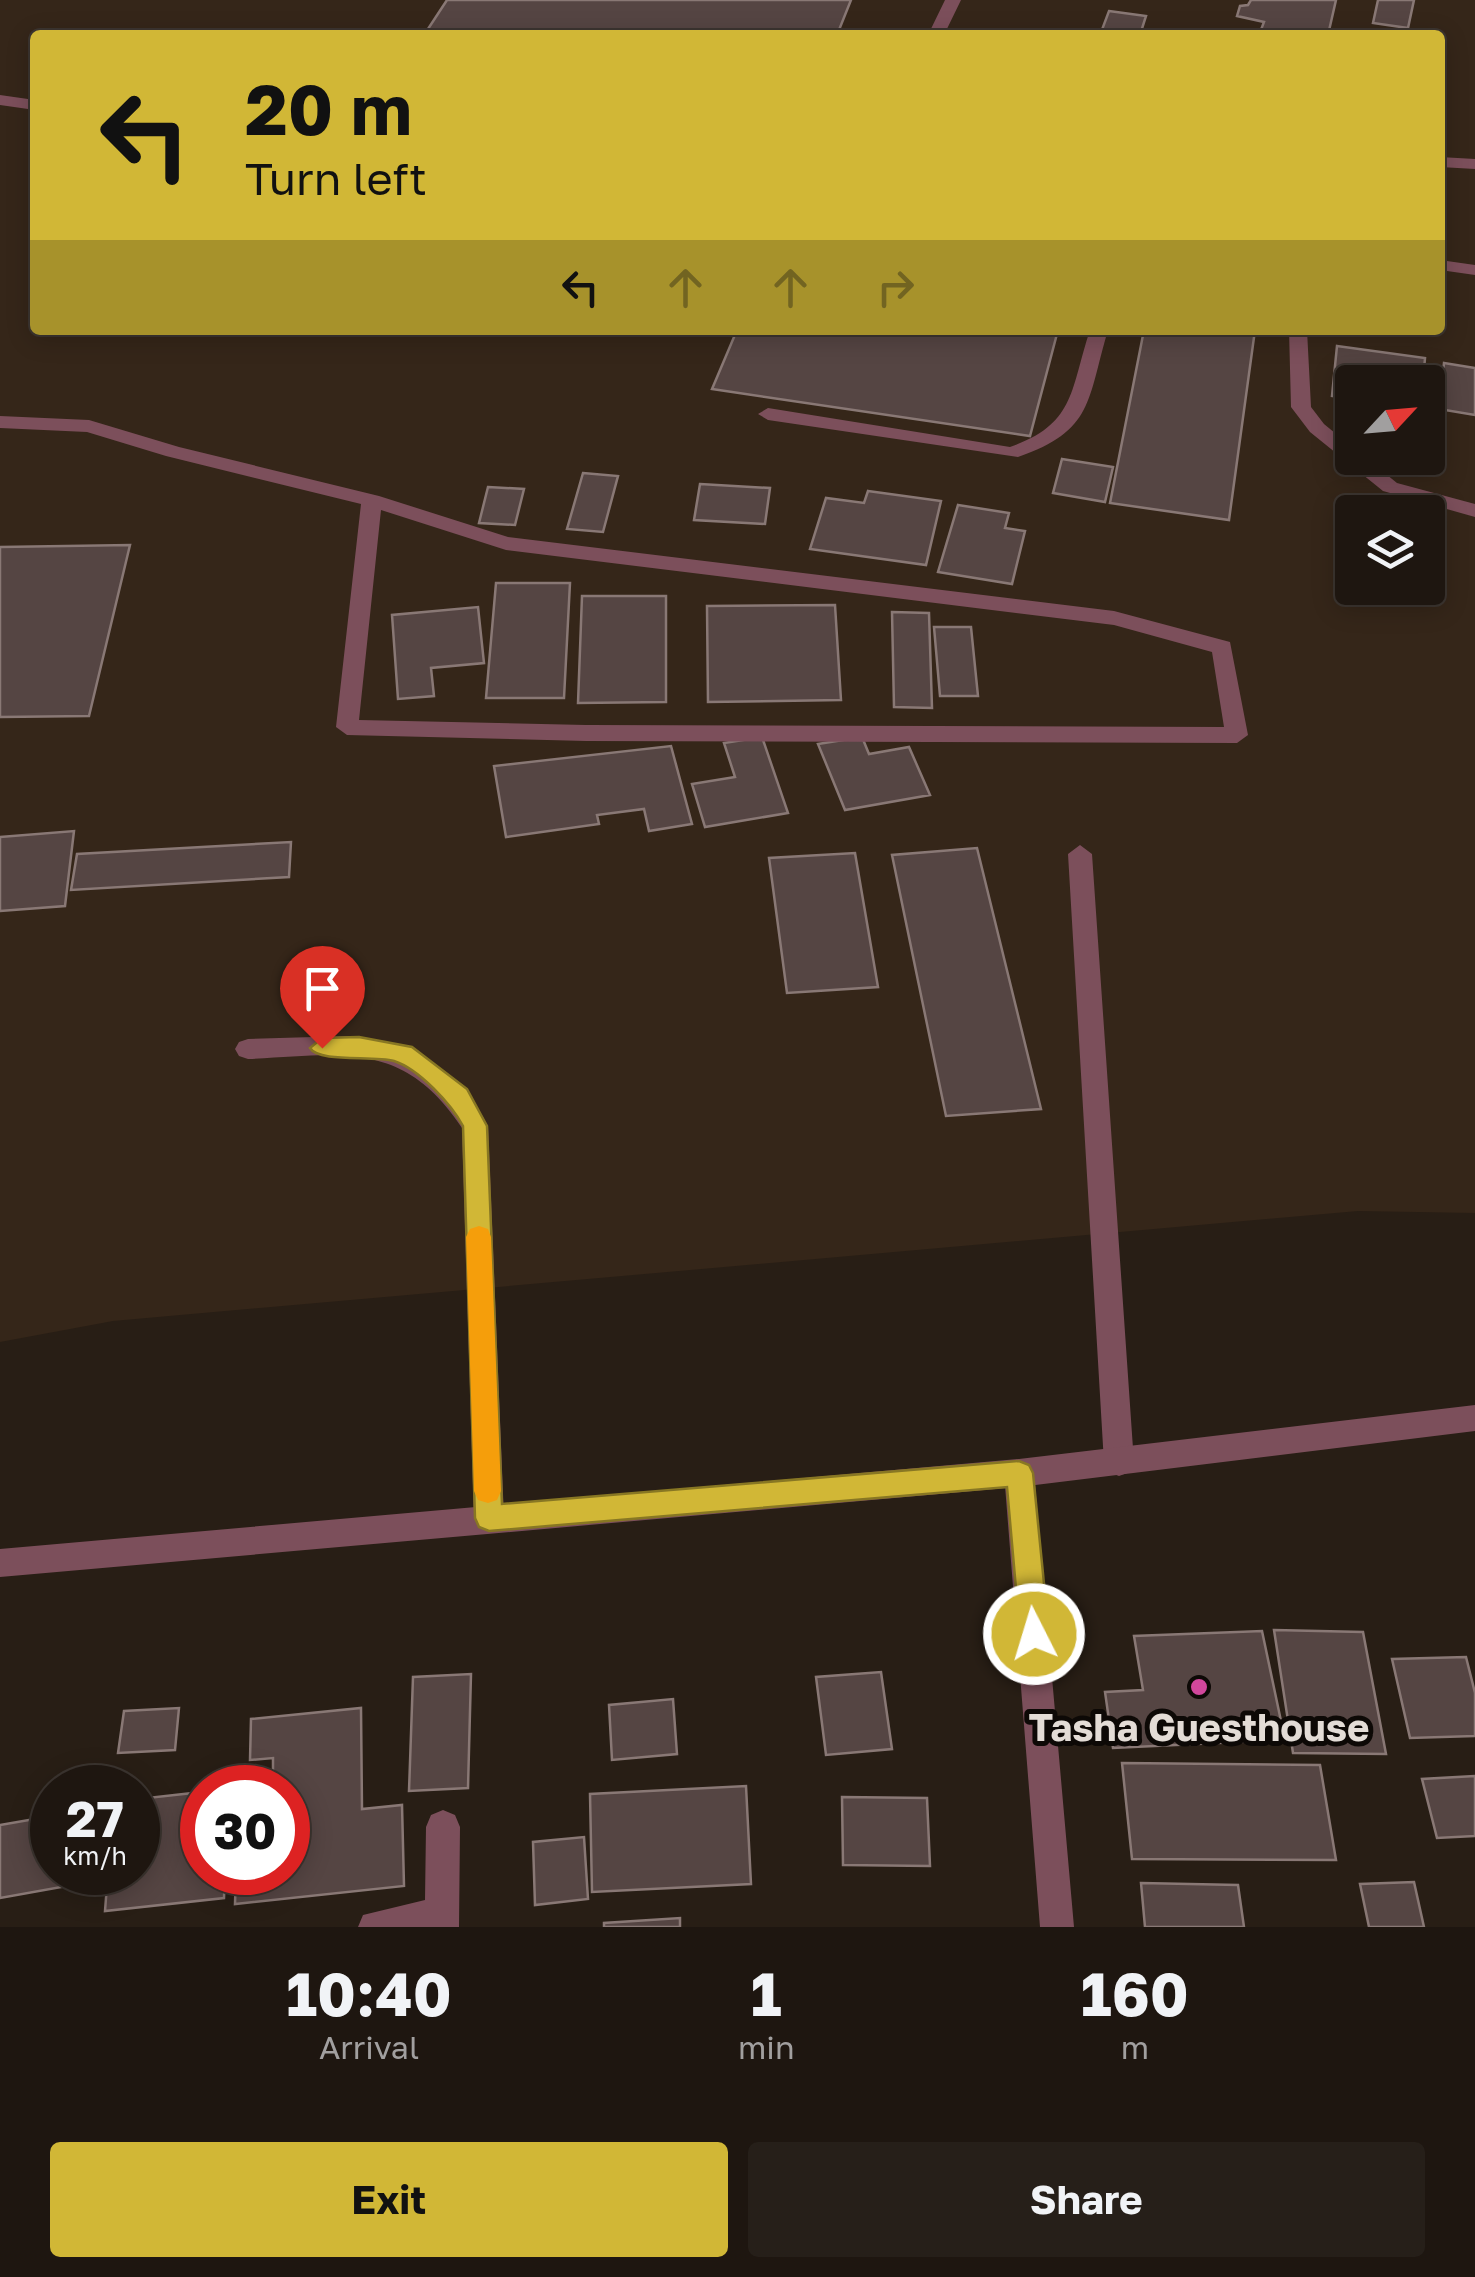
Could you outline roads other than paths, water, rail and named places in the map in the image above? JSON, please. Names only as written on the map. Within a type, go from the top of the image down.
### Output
[{"type":"street","points":[[938,30],[953,0]]},
{"type":"street","points":[[0,100],[30,104]]},
{"type":"street","points":[[1445,162],[1475,164]]},
{"type":"street","points":[[1445,267],[1475,270]]},
{"type":"street","points":[[768,414],[1011,453],[1046,441],[1070,422],[1097,335]]},
{"type":"street","points":[[1298,335],[1301,407],[1317,428],[1390,487],[1475,511]]},
{"type":"street","points":[[0,422],[89,426],[173,452],[372,500],[506,543],[1114,618],[1222,646],[1237,735],[586,733],[347,727],[372,500]]},
{"type":"street","points":[[1080,854],[1119,1463]]},
{"type":"street","points":[[248,1049],[359,1046],[404,1054],[459,1096],[475,1126],[489,1518]]},
{"type":"street","points":[[0,1563],[1019,1473],[1475,1418]]},
{"type":"street","points":[[1019,1473],[1056,1927]]},
{"type":"street","points":[[375,1927],[442,1921],[443,1827]]},
{"type":"place","name":"Tasha Guesthouse","points":[[1199,1687]]}]
